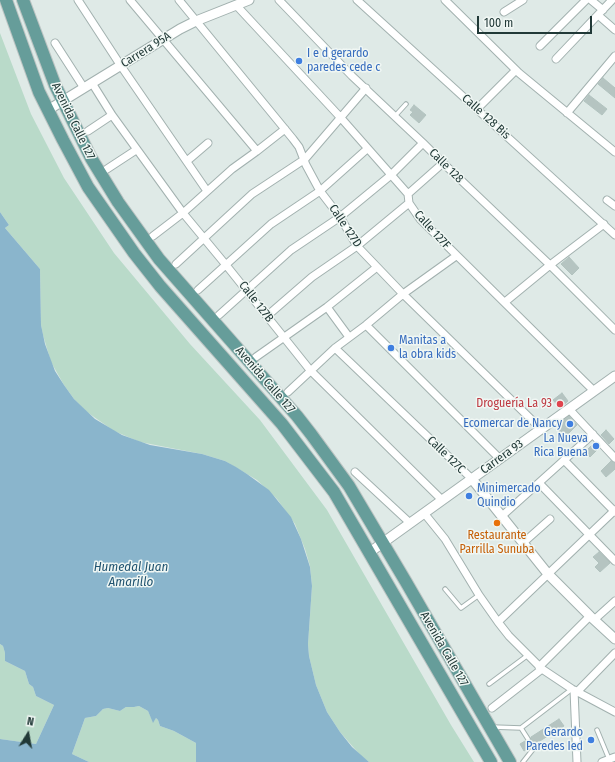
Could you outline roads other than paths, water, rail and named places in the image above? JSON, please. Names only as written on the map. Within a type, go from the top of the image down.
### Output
[{"type":"main road","name":"Avenida Calle 127","points":[[6,0],[40,92],[88,187],[134,253],[160,286],[262,401],[300,446],[334,492],[491,762]]},
{"type":"main road","name":"Avenida Calle 127","points":[[23,0],[41,51],[63,102],[100,174],[132,223],[164,265],[312,434],[349,486],[510,762]]},
{"type":"street","points":[[78,0],[121,66],[207,191]]},
{"type":"street","points":[[130,0],[257,152]]},
{"type":"street","name":"Calle 127D","points":[[179,0],[299,147],[305,159],[306,165],[320,191],[340,217],[358,246],[403,294],[541,429]]},
{"type":"street","name":"Calle 128","points":[[279,0],[352,76],[424,143],[442,163],[550,265],[615,330]]},
{"type":"street","points":[[445,0],[516,70],[615,152]]},
{"type":"street","points":[[504,12],[523,0]]},
{"type":"street","points":[[540,46],[586,0]]},
{"type":"street","points":[[591,0],[615,30]]},
{"type":"street","points":[[556,59],[612,0]]},
{"type":"street","name":"Calle 128 Bis","points":[[359,1],[615,234]]},
{"type":"street","name":"Carrera 95A","points":[[48,110],[162,40],[196,21],[242,2]]},
{"type":"street","points":[[242,2],[367,149],[408,194],[442,163]]},
{"type":"street","name":"Calle 127B","points":[[55,43],[112,115],[183,213],[226,264],[310,370],[442,500]]},
{"type":"street","points":[[567,113],[615,56]]},
{"type":"street","points":[[477,109],[516,70]]},
{"type":"street","points":[[176,264],[252,194],[305,159],[366,88]]},
{"type":"street","points":[[88,131],[112,115]]},
{"type":"street","points":[[154,236],[183,213],[232,169],[257,152],[285,129]]},
{"type":"street","points":[[186,161],[208,143]]},
{"type":"street","points":[[219,315],[291,250],[340,217],[391,175],[424,143]]},
{"type":"street","points":[[198,290],[271,224],[320,191],[367,149]]},
{"type":"street","points":[[107,169],[136,150]]},
{"type":"street","name":"Calle 127F","points":[[408,194],[409,203],[420,219],[594,391]]},
{"type":"street","points":[[607,200],[615,206]]},
{"type":"street","points":[[267,316],[312,277],[358,246],[409,203]]},
{"type":"street","points":[[505,302],[550,265],[604,224]]},
{"type":"street","points":[[288,392],[335,348],[366,325],[403,294],[456,256]]},
{"type":"street","points":[[256,357],[327,307],[377,267]]},
{"type":"street","points":[[327,307],[349,337]]},
{"type":"street","points":[[366,325],[500,459]]},
{"type":"street","name":"Calle 127C","points":[[335,348],[472,479],[548,574],[615,639]]},
{"type":"street","name":"Carrera 93","points":[[370,552],[615,376]]},
{"type":"street","points":[[569,409],[615,458]]},
{"type":"street","points":[[502,516],[593,434]]},
{"type":"street","points":[[498,622],[615,511],[564,460]]},
{"type":"street","points":[[355,472],[410,523]]},
{"type":"street","points":[[539,483],[615,561]]},
{"type":"street","points":[[424,513],[445,539],[479,595],[498,622],[528,655],[541,668],[574,690],[615,712]]},
{"type":"street","points":[[523,543],[550,518]]},
{"type":"street","points":[[492,708],[541,668],[592,618],[615,601]]},
{"type":"street","points":[[574,690],[615,653]]},
{"type":"street","points":[[574,690],[577,762]]},
{"type":"lane","points":[[395,116],[406,104]]},
{"type":"lane","points":[[445,589],[461,608],[479,595]]},
{"type":"lane","points":[[489,684],[528,655]]},
{"type":"lane","points":[[490,727],[521,728],[574,690]]},
{"type":"lane","points":[[521,728],[528,739]]},
{"type":"lane","points":[[597,730],[609,759]]},
{"type":"lane","points":[[522,762],[534,748],[532,746]]},
{"type":"water","name":"Humedal Juan Amarillo","points":[[0,212],[9,225],[5,228],[40,269],[41,325],[45,344],[55,371],[74,399],[95,419],[122,435],[150,445],[202,454],[225,461],[247,474],[269,490],[291,517],[301,539],[310,567],[312,586],[308,644],[309,656],[316,685],[327,712],[340,732],[352,747],[369,762],[196,762],[196,743],[174,731],[160,726],[156,718],[153,723],[148,711],[139,706],[126,707],[120,711],[108,708],[103,709],[96,716],[85,718],[72,754],[89,762],[0,762],[0,739],[36,744],[54,705],[36,696],[33,687],[29,684],[25,671],[5,661],[3,646],[0,644]]},
{"type":"place","name":"I e d gerardo paredes cede c","points":[[299,61]]},
{"type":"place","name":"Manitas a la obra kids","points":[[391,348]]},
{"type":"place","name":"Droguería La 93","points":[[560,404]]},
{"type":"place","name":"Ecomercar de Nancy","points":[[570,424]]},
{"type":"place","name":"La Nueva Rica Buena","points":[[596,446]]},
{"type":"place","name":"Minimercado Quindio","points":[[469,496]]},
{"type":"place","name":"Restaurante Parrilla Sunuba","points":[[497,523]]},
{"type":"place","name":"Gerardo Paredes Ied","points":[[591,740]]}]
